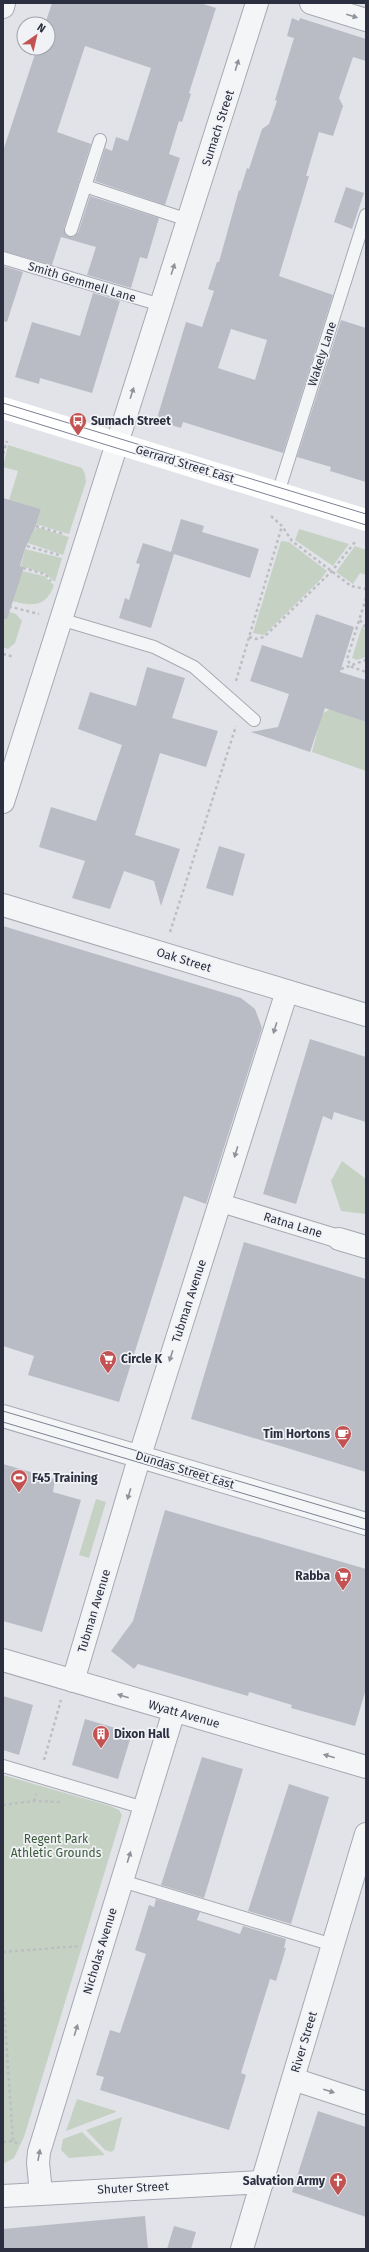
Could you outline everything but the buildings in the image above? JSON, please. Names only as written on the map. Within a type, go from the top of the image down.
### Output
[{"type":"main road","name":"Gerrard Street East","points":[[3,408],[366,520]]},
{"type":"street","points":[[3,7],[4,3]]},
{"type":"street","name":"Sumach Street","points":[[3,802],[257,3]]},
{"type":"street","points":[[311,3],[366,20]]},
{"type":"street","name":"Oak Street","points":[[3,904],[366,1015]]},
{"type":"street","name":"Tubman Avenue","points":[[68,1687],[287,991]]},
{"type":"street","name":"Ratna Lane","points":[[221,1203],[366,1247]]},
{"type":"street","name":"Dundas Street East","points":[[3,1416],[366,1524]]},
{"type":"street","name":"Wyatt Avenue","points":[[3,1660],[68,1687],[174,1711],[366,1767]]},
{"type":"street","name":"Nicholas Avenue","points":[[41,2194],[38,2163],[39,2152],[174,1711]]},
{"type":"street","name":"River Street","points":[[242,2249],[366,1834]]},
{"type":"street","points":[[293,2079],[366,2103]]},
{"type":"street","name":"Shuter Street","points":[[3,2196],[263,2182]]},
{"type":"lane","points":[[71,230],[100,140]]},
{"type":"lane","points":[[85,186],[188,220]]},
{"type":"lane","name":"Wakely Lane","points":[[278,493],[366,215]]},
{"type":"lane","name":"Smith Gemmell Lane","points":[[3,258],[161,305]]},
{"type":"lane","points":[[60,619],[154,647],[194,668],[254,720]]},
{"type":"lane","points":[[3,1766],[144,1808]]},
{"type":"lane","points":[[122,1880],[333,1944]]},
{"type":"path","points":[[3,454],[7,441]]},
{"type":"path","points":[[271,516],[282,526],[292,541],[351,586],[366,589]]},
{"type":"path","points":[[36,526],[72,536]]},
{"type":"path","points":[[163,954],[236,726],[236,678],[282,526]]},
{"type":"path","points":[[249,637],[256,639],[264,637],[332,571],[355,542]]},
{"type":"path","points":[[27,546],[66,557]]},
{"type":"path","points":[[23,568],[44,574],[57,584]]},
{"type":"path","points":[[366,598],[347,659],[352,668],[366,672]]},
{"type":"path","points":[[3,605],[60,619]]},
{"type":"path","points":[[359,620],[366,628]]},
{"type":"path","points":[[3,654],[14,657]]},
{"type":"path","points":[[340,669],[366,660]]},
{"type":"path","points":[[34,1801],[68,1687]]},
{"type":"path","points":[[3,1804],[34,1801],[66,1803]]},
{"type":"path","points":[[3,1952],[76,1945],[100,1951]]},
{"type":"path","points":[[3,1994],[13,2141],[3,2142]]},
{"type":"green space","points":[[8,445],[82,468],[85,474],[86,482],[69,534],[36,524],[41,509],[9,500],[18,471],[3,467]]},
{"type":"green space","points":[[36,527],[69,537],[63,555],[28,543],[31,530],[35,531]]},
{"type":"green space","points":[[299,529],[349,544],[333,566],[295,540]]},
{"type":"green space","points":[[281,541],[289,542],[327,571],[320,580],[264,635],[253,633]]},
{"type":"green space","points":[[355,546],[366,550],[366,575],[360,573],[353,584],[336,572]]},
{"type":"green space","points":[[25,549],[62,558],[55,582],[46,574],[21,566]]},
{"type":"green space","points":[[22,571],[44,576],[54,585],[50,594],[40,603],[26,604],[3,598],[3,584]]},
{"type":"green space","points":[[3,610],[16,614],[22,621],[15,643],[8,649],[3,647]]},
{"type":"green space","points":[[362,626],[366,631],[366,657],[357,660],[352,658]]},
{"type":"green space","points":[[330,709],[366,722],[366,771],[312,752],[322,714]]},
{"type":"green space","points":[[342,1161],[366,1179],[366,1214],[341,1211],[331,1181]]},
{"type":"green space","points":[[96,1499],[106,1502],[89,1558],[79,1555]]},
{"type":"green space","name":"Regent Park Athletic Grounds","points":[[3,1775],[110,1806],[119,1810],[122,1815],[24,2137],[14,2158],[3,2164]]},
{"type":"green space","points":[[77,2099],[116,2111],[116,2112],[66,2131]]},
{"type":"green space","points":[[122,2117],[114,2150],[111,2152],[105,2150],[86,2130]]},
{"type":"green space","points":[[82,2132],[105,2155],[69,2158],[61,2150],[63,2139]]},
{"type":"tram line","points":[[3,403],[366,514]]},
{"type":"tram line","points":[[3,413],[366,525]]},
{"type":"tram line","points":[[3,1411],[366,1519]]},
{"type":"tram line","points":[[3,1422],[366,1530]]},
{"type":"place","name":"Sumach Street","points":[[78,436]]},
{"type":"place","name":"Circle K","points":[[108,1374]]},
{"type":"place","name":"Tim Hortons","points":[[343,1449]]},
{"type":"place","name":"F45 Training","points":[[19,1493]]},
{"type":"place","name":"Rabba","points":[[343,1591]]},
{"type":"place","name":"Dixon Hall","points":[[101,1749]]},
{"type":"place","name":"Salvation Army","points":[[338,2196]]}]
